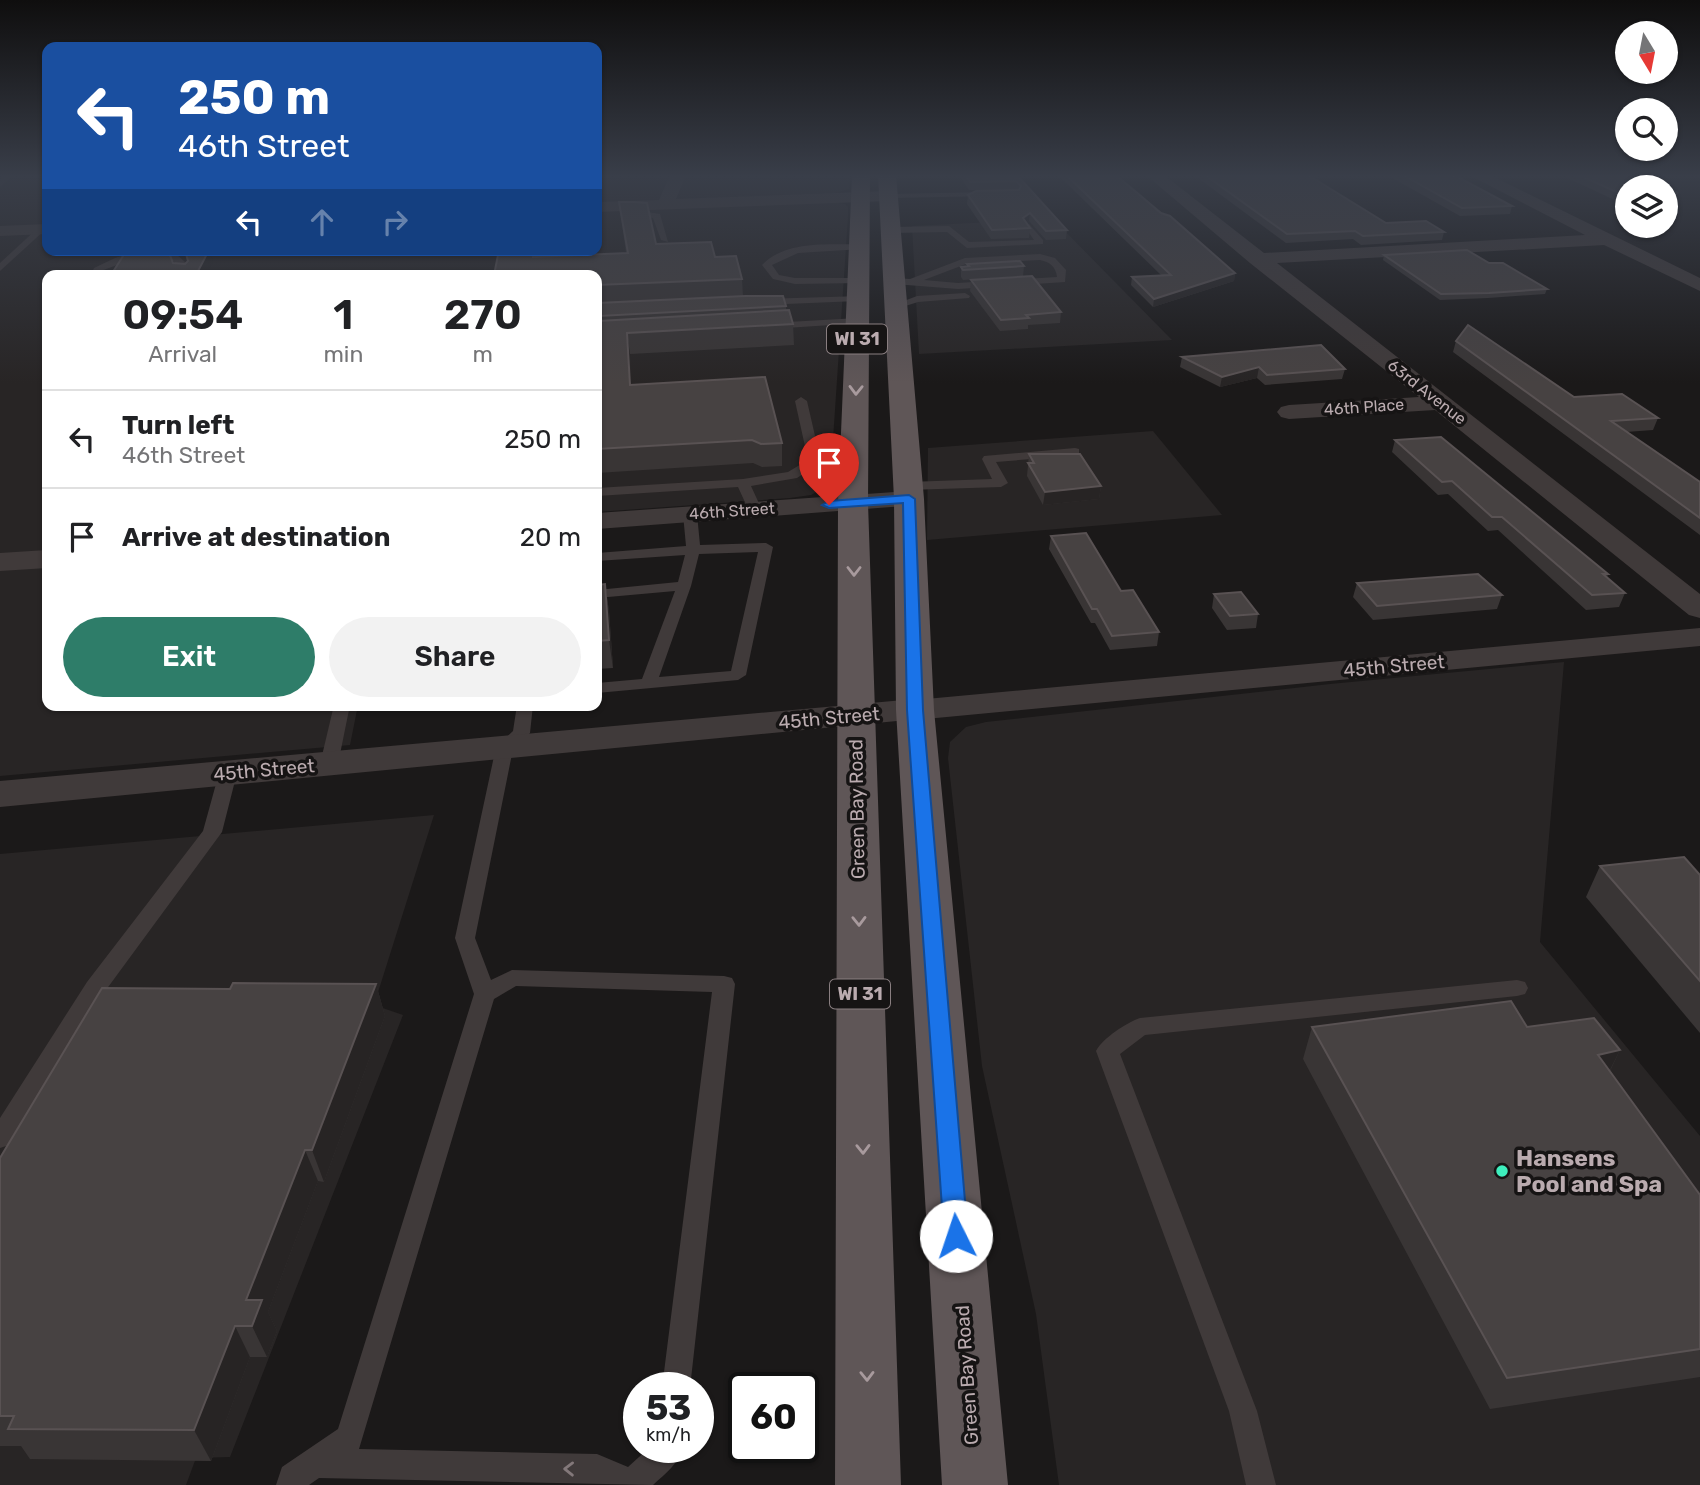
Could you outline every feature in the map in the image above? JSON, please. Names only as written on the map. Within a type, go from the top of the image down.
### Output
[{"type":"main road","name":"Green Bay Road","points":[[895,244],[904,281],[897,306],[908,493],[915,710],[975,1485]]},
{"type":"main road","name":"Green Bay Road","points":[[859,247],[853,503],[868,1485]]},
{"type":"street","name":"63rd Avenue","points":[[1239,244],[1700,608]]},
{"type":"street","points":[[1257,259],[1514,244]]},
{"type":"street","points":[[1618,244],[1700,285]]},
{"type":"street","name":"46th Place","points":[[1289,412],[1440,403]]},
{"type":"street","name":"46th Street","points":[[602,521],[853,503],[908,493]]},
{"type":"street","points":[[0,562],[42,559]]},
{"type":"street","name":"45th Street","points":[[0,794],[1700,638]]},
{"type":"lane","points":[[0,268],[27,244]]},
{"type":"lane","points":[[966,244],[984,244]]},
{"type":"lane","points":[[858,300],[776,277],[767,265],[775,257],[797,252],[859,247]]},
{"type":"lane","points":[[97,270],[132,256]]},
{"type":"lane","points":[[173,256],[183,265],[184,270]]},
{"type":"lane","points":[[1040,257],[1052,260],[1061,270],[1062,280],[981,286],[904,281],[965,261],[1040,257]]},
{"type":"lane","points":[[897,306],[917,299],[1030,293]]},
{"type":"lane","points":[[744,303],[858,300]]},
{"type":"lane","points":[[760,327],[858,300]]},
{"type":"lane","points":[[602,492],[743,483],[792,475],[815,462],[801,401]]},
{"type":"lane","points":[[908,493],[1001,484],[988,459],[1075,452]]},
{"type":"lane","points":[[743,483],[755,510]]},
{"type":"lane","points":[[649,683],[684,586],[693,550],[691,514]]},
{"type":"lane","points":[[602,557],[766,547],[738,675],[602,688]]},
{"type":"lane","points":[[602,593],[684,586]]},
{"type":"lane","points":[[329,764],[341,711]]},
{"type":"lane","points":[[291,1485],[293,1478],[350,1438],[485,994],[465,938],[505,747],[521,733],[525,711]]},
{"type":"lane","points":[[0,1138],[95,988],[212,832],[228,773]]},
{"type":"lane","points":[[485,994],[512,978],[724,984],[678,1372]]},
{"type":"lane","points":[[1261,1485],[1243,1411],[1107,1051],[1140,1027],[1517,988]]},
{"type":"lane","points":[[315,1463],[597,1469],[633,1484],[655,1463]]},
{"type":"shaded area","points":[[0,244],[42,244],[42,256],[602,256],[602,244],[846,244],[830,484],[811,495],[790,498],[602,512],[602,270],[42,270],[42,711],[357,711],[350,745],[0,776]]},
{"type":"shaded area","points":[[913,244],[1078,244],[1172,340],[919,354]]},
{"type":"shaded area","points":[[1153,431],[1222,515],[927,540],[928,448]]},
{"type":"shaded area","points":[[1564,662],[1540,942],[1700,1136],[1700,1485],[1059,1485],[1036,1314],[982,1066],[948,758],[950,742],[966,727],[986,722],[1330,684]]},
{"type":"shaded area","points":[[434,815],[374,1005],[403,1015],[230,1457],[196,1458],[186,1485],[0,1485],[0,854]]},
{"type":"building","points":[[626,244],[712,244],[715,257],[736,256],[742,279],[602,285],[602,270],[495,270],[498,256],[602,256],[628,253]]},
{"type":"building","points":[[1139,244],[1202,244],[1235,273],[1154,299],[1132,277],[1171,275]]},
{"type":"building","points":[[1467,250],[1489,263],[1503,263],[1547,289],[1441,294],[1384,255]]},
{"type":"building","points":[[123,256],[170,256],[173,263],[185,264],[188,261],[187,256],[206,256],[199,270],[114,270]]},
{"type":"building","points":[[1020,261],[1024,266],[963,270],[961,267],[969,266],[967,264]]},
{"type":"building","points":[[1032,276],[1061,312],[1001,320],[971,280]]},
{"type":"building","points":[[783,296],[786,306],[602,316],[602,303]]},
{"type":"building","points":[[789,310],[793,324],[627,333],[630,385],[765,377],[782,443],[761,444],[752,440],[602,449],[602,321]]},
{"type":"building","points":[[1468,325],[1574,397],[1622,394],[1658,418],[1611,421],[1700,482],[1700,518],[1456,341]]},
{"type":"building","points":[[1321,345],[1345,369],[1267,375],[1259,367],[1222,377],[1182,357]]},
{"type":"building","points":[[1441,437],[1608,574],[1603,574],[1625,593],[1592,595],[1502,517],[1492,517],[1452,481],[1442,482],[1395,440]]},
{"type":"building","points":[[1029,454],[1080,454],[1101,486],[1045,492],[1028,463],[1034,463]]},
{"type":"building","points":[[1086,533],[1121,591],[1133,590],[1159,632],[1112,636],[1097,609],[1092,609],[1051,536]]},
{"type":"building","points":[[1478,574],[1502,595],[1377,606],[1357,583]]},
{"type":"building","points":[[602,584],[605,584],[609,640],[602,641]]},
{"type":"building","points":[[1241,592],[1258,614],[1230,616],[1214,594]]},
{"type":"building","points":[[1684,857],[1700,875],[1700,981],[1600,866]]},
{"type":"building","points":[[233,983],[376,984],[312,1150],[305,1150],[246,1300],[262,1300],[252,1326],[235,1326],[194,1430],[8,1429],[14,1416],[0,1416],[0,1158],[102,988],[230,989]]},
{"type":"building","name":"Hansens Pool and Spa","points":[[1511,1001],[1527,1027],[1594,1018],[1620,1050],[1598,1055],[1700,1195],[1700,1349],[1507,1378],[1312,1027]]},
{"type":"place","name":"Hansens Pool and Spa","points":[[1502,1171]]},
{"type":"route","points":[[829,505],[909,499],[915,710],[956,1236]]}]
